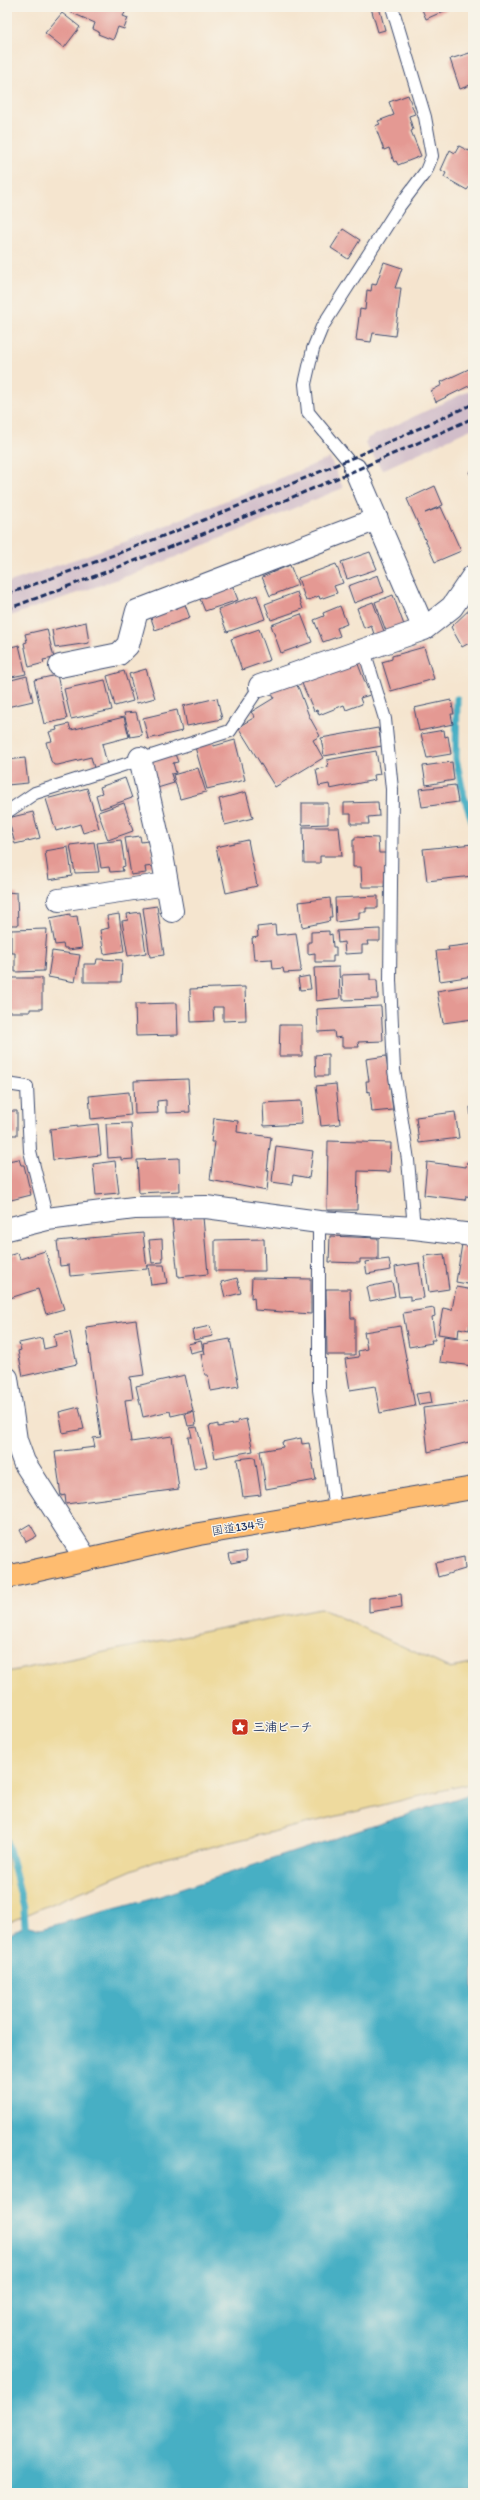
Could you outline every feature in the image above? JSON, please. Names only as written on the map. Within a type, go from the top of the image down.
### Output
[{"type":"highway","name":"国道134号","points":[[7,1578],[86,1558],[199,1534],[473,1488]]},
{"type":"street","points":[[355,469],[424,629]]},
{"type":"street","points":[[60,666],[119,654],[128,646],[137,610],[377,519]]},
{"type":"street","points":[[260,686],[424,629],[452,607],[473,576]]},
{"type":"street","points":[[140,758],[172,911]]},
{"type":"street","points":[[59,900],[167,884]]},
{"type":"street","points":[[7,1230],[47,1219],[134,1208],[206,1207],[320,1222],[414,1228],[473,1235]]},
{"type":"street","points":[[7,1378],[16,1440],[24,1462],[86,1558]]},
{"type":"lane","points":[[355,469],[308,412],[305,384],[313,349],[322,327],[398,208],[426,171],[432,156],[425,116],[392,7]]},
{"type":"lane","points":[[364,650],[385,719],[392,789],[390,980],[394,1070],[408,1160],[414,1228]]},
{"type":"lane","points":[[7,812],[35,793],[140,758],[230,731],[260,686]]},
{"type":"lane","points":[[7,1084],[27,1088],[30,1151],[47,1219]]},
{"type":"lane","points":[[320,1222],[319,1390],[335,1511]]},
{"type":"shaded area","points":[[473,389],[473,428],[382,470],[365,443],[368,438]]},
{"type":"shaded area","points":[[330,458],[343,488],[139,572],[7,617],[7,583],[127,541]]},
{"type":"sand","name":"三浦ビーチ","points":[[320,1608],[449,1668],[473,1664],[473,1783],[153,1861],[7,1923],[7,1672]]},
{"type":"water","points":[[473,1793],[473,2493],[7,2493],[7,1936],[25,1925],[40,1929],[151,1899]]},
{"type":"building","points":[[72,7],[117,7],[126,11],[123,16],[128,18],[124,29],[118,27],[113,40],[98,34],[99,32],[93,29],[95,23],[70,12]]},
{"type":"building","points":[[379,7],[385,30],[378,32],[371,8]]},
{"type":"building","points":[[421,7],[453,7],[426,19]]},
{"type":"building","points":[[62,13],[80,27],[64,48],[45,33]]},
{"type":"building","points":[[473,52],[473,84],[460,89],[450,59]]},
{"type":"building","points":[[408,95],[415,114],[409,116],[413,130],[411,131],[421,156],[398,165],[396,161],[394,162],[389,148],[384,150],[375,126],[380,124],[378,121],[394,115],[389,102]]},
{"type":"building","points":[[459,146],[469,151],[470,149],[473,150],[473,188],[470,186],[467,190],[444,177],[446,173],[441,170],[450,150],[455,153]]},
{"type":"building","points":[[343,229],[360,240],[348,259],[331,248]]},
{"type":"building","points":[[384,262],[402,268],[395,288],[401,288],[395,336],[373,333],[371,342],[356,340],[360,309],[365,310],[367,290],[371,291],[372,284],[376,285]]},
{"type":"building","points":[[473,367],[473,384],[436,402],[431,391],[442,385],[441,382]]},
{"type":"building","points":[[473,470],[473,480],[469,472]]},
{"type":"building","points":[[435,486],[443,505],[425,513],[441,507],[461,551],[435,562],[407,499]]},
{"type":"building","points":[[370,552],[377,569],[347,579],[341,562]]},
{"type":"building","points":[[336,564],[343,583],[334,586],[337,593],[320,599],[319,596],[306,601],[298,578]]},
{"type":"building","points":[[290,565],[298,585],[270,596],[262,577]]},
{"type":"building","points":[[378,575],[384,592],[354,603],[348,586]]},
{"type":"building","points":[[231,582],[238,600],[205,611],[198,594]]},
{"type":"building","points":[[297,592],[303,609],[271,620],[265,604]]},
{"type":"building","points":[[257,595],[265,619],[227,632],[218,609]]},
{"type":"building","points":[[393,595],[404,625],[386,631],[375,602]]},
{"type":"building","points":[[183,599],[190,618],[155,630],[150,615]]},
{"type":"building","points":[[373,602],[385,634],[375,637],[371,625],[364,628],[357,608]]},
{"type":"building","points":[[340,606],[347,624],[337,628],[340,636],[323,642],[314,620],[324,616],[323,613]]},
{"type":"building","points":[[473,606],[473,641],[462,647],[451,627]]},
{"type":"building","points":[[301,614],[312,642],[281,653],[271,625]]},
{"type":"building","points":[[86,622],[89,643],[55,648],[52,630]]},
{"type":"building","points":[[47,629],[54,658],[43,660],[44,663],[29,667],[24,643],[27,642],[25,634]]},
{"type":"building","points":[[259,629],[270,660],[242,670],[231,639]]},
{"type":"building","points":[[19,645],[26,674],[7,678],[7,648]]},
{"type":"building","points":[[424,647],[434,679],[391,691],[382,662],[392,659],[392,656]]},
{"type":"building","points":[[356,659],[370,695],[360,698],[362,704],[346,710],[344,705],[319,715],[317,710],[314,711],[300,679]]},
{"type":"building","points":[[146,669],[155,698],[137,703],[129,674]]},
{"type":"building","points":[[124,671],[133,701],[115,706],[107,676]]},
{"type":"building","points":[[57,675],[67,719],[44,724],[34,680]]},
{"type":"building","points":[[27,676],[33,701],[7,707],[7,681]]},
{"type":"building","points":[[293,679],[299,689],[309,716],[320,736],[313,740],[323,758],[275,787],[238,727],[255,717],[251,712],[274,698],[271,692]]},
{"type":"building","points":[[105,680],[112,710],[71,719],[64,689]]},
{"type":"building","points":[[217,698],[222,719],[187,726],[183,706]]},
{"type":"building","points":[[451,700],[454,714],[451,714],[453,724],[419,731],[414,708]]},
{"type":"building","points":[[177,710],[182,731],[148,739],[143,718]]},
{"type":"building","points":[[136,712],[142,735],[130,737],[124,713]]},
{"type":"building","points":[[124,717],[129,737],[102,744],[107,764],[94,768],[91,757],[58,765],[54,765],[51,761],[46,742],[52,741],[49,732],[57,730],[56,727],[69,724],[71,730]]},
{"type":"building","points":[[378,728],[382,746],[324,756],[321,738]]},
{"type":"building","points":[[444,730],[445,737],[448,736],[451,754],[427,758],[421,734]]},
{"type":"building","points":[[235,740],[245,780],[207,789],[195,747],[213,742],[214,746]]},
{"type":"building","points":[[376,751],[380,774],[374,775],[375,780],[330,789],[329,784],[319,786],[316,769],[328,767],[327,760]]},
{"type":"building","points":[[175,754],[178,762],[173,763],[176,773],[171,774],[174,783],[154,789],[151,761]]},
{"type":"building","points":[[25,758],[28,783],[7,785],[7,760]]},
{"type":"building","points":[[452,762],[454,780],[426,785],[423,766]]},
{"type":"building","points":[[198,768],[206,792],[180,799],[173,775]]},
{"type":"building","points":[[125,778],[132,798],[100,809],[96,795],[102,793],[100,787]]},
{"type":"building","points":[[455,785],[458,802],[422,807],[419,789]]},
{"type":"building","points":[[87,788],[99,828],[83,833],[80,824],[56,831],[46,799]]},
{"type":"building","points":[[246,792],[253,818],[225,825],[219,799]]},
{"type":"building","points":[[378,802],[379,816],[368,817],[369,824],[351,824],[351,814],[344,814],[344,803]]},
{"type":"building","points":[[124,803],[133,831],[108,840],[98,812]]},
{"type":"building","points":[[302,803],[328,803],[328,824],[302,825]]},
{"type":"building","points":[[33,812],[40,838],[15,844],[8,818]]},
{"type":"building","points":[[303,827],[339,827],[342,856],[320,856],[320,863],[304,863]]},
{"type":"building","points":[[140,836],[141,842],[148,841],[149,847],[152,847],[154,866],[145,867],[146,873],[131,875],[125,838]]},
{"type":"building","points":[[355,837],[378,838],[379,853],[386,853],[384,887],[362,887],[361,867],[353,867],[353,840],[355,840]]},
{"type":"building","points":[[121,840],[125,866],[122,867],[123,871],[110,872],[109,867],[101,868],[97,843]]},
{"type":"building","points":[[248,840],[257,886],[226,893],[216,847]]},
{"type":"building","points":[[94,842],[99,872],[75,873],[70,845]]},
{"type":"building","points":[[473,844],[473,876],[427,881],[423,849]]},
{"type":"building","points":[[68,847],[72,876],[49,880],[45,851]]},
{"type":"building","points":[[7,892],[17,893],[18,925],[7,925]]},
{"type":"building","points":[[378,896],[378,908],[366,908],[366,912],[359,912],[359,919],[336,922],[335,898]]},
{"type":"building","points":[[330,898],[332,917],[329,917],[330,921],[302,927],[299,902]]},
{"type":"building","points":[[157,906],[164,955],[150,957],[143,908]]},
{"type":"building","points":[[140,912],[146,953],[128,956],[122,921],[128,920],[127,914]]},
{"type":"building","points":[[70,914],[70,917],[77,916],[82,948],[68,950],[67,948],[64,948],[63,944],[55,945],[50,918]]},
{"type":"building","points":[[119,914],[124,951],[104,954],[100,930],[109,928],[107,916]]},
{"type":"building","points":[[275,925],[276,935],[296,933],[301,968],[300,972],[284,973],[283,968],[273,969],[272,959],[254,960],[252,938],[258,937],[257,927]]},
{"type":"building","points":[[47,929],[44,971],[15,972],[15,953],[11,953],[11,930]]},
{"type":"building","points":[[380,929],[380,941],[367,941],[368,945],[362,945],[362,953],[345,954],[344,942],[338,943],[337,931]]},
{"type":"building","points":[[329,931],[329,935],[332,934],[333,947],[336,947],[336,956],[333,956],[333,962],[315,962],[315,953],[308,954],[308,942],[311,942],[311,932]]},
{"type":"building","points":[[473,944],[473,976],[440,981],[436,951],[449,950],[448,947]]},
{"type":"building","points":[[52,951],[80,955],[75,982],[48,977]]},
{"type":"building","points":[[97,959],[122,960],[121,982],[84,982],[84,964],[96,964]]},
{"type":"building","points":[[339,967],[340,998],[316,1001],[314,968]]},
{"type":"building","points":[[370,974],[370,980],[377,980],[378,999],[343,1000],[342,975]]},
{"type":"building","points":[[309,976],[311,989],[300,990],[298,978]]},
{"type":"building","points":[[7,978],[42,978],[42,1009],[30,1009],[30,1012],[9,1012]]},
{"type":"building","points":[[473,985],[473,1019],[443,1023],[437,991]]},
{"type":"building","points":[[245,987],[246,1020],[223,1021],[223,1007],[213,1007],[214,1021],[191,1022],[190,989]]},
{"type":"building","points":[[177,1003],[178,1035],[136,1036],[135,1004]]},
{"type":"building","points":[[381,1006],[383,1041],[358,1042],[359,1047],[342,1047],[342,1037],[335,1038],[334,1031],[318,1032],[317,1009]]},
{"type":"building","points":[[280,1025],[302,1025],[302,1056],[279,1056]]},
{"type":"building","points":[[328,1054],[328,1076],[316,1076],[315,1055]]},
{"type":"building","points":[[386,1056],[393,1110],[372,1112],[370,1091],[367,1092],[366,1081],[369,1081],[366,1059]]},
{"type":"building","points":[[188,1079],[190,1112],[166,1113],[166,1100],[157,1101],[158,1113],[135,1114],[134,1081]]},
{"type":"building","points":[[336,1084],[340,1124],[321,1126],[316,1086]]},
{"type":"building","points":[[129,1092],[131,1115],[91,1119],[89,1096]]},
{"type":"building","points":[[301,1101],[302,1124],[264,1126],[263,1103]]},
{"type":"building","points":[[470,1107],[473,1107],[473,1119],[471,1119]]},
{"type":"building","points":[[7,1111],[17,1111],[17,1135],[7,1135]]},
{"type":"building","points":[[455,1112],[459,1138],[419,1143],[416,1117]]},
{"type":"building","points":[[214,1118],[238,1121],[237,1132],[271,1137],[267,1170],[269,1170],[267,1191],[210,1180],[215,1142],[211,1142]]},
{"type":"building","points":[[131,1123],[133,1159],[121,1160],[121,1157],[108,1158],[106,1124]]},
{"type":"building","points":[[98,1124],[101,1155],[53,1160],[50,1129]]},
{"type":"building","points":[[328,1141],[391,1143],[390,1172],[358,1171],[357,1210],[327,1210]]},
{"type":"building","points":[[276,1146],[313,1151],[309,1178],[293,1175],[292,1185],[272,1182]]},
{"type":"building","points":[[179,1158],[180,1191],[139,1193],[137,1160]]},
{"type":"building","points":[[19,1159],[21,1165],[24,1165],[31,1195],[7,1201],[7,1161]]},
{"type":"building","points":[[115,1161],[119,1193],[96,1195],[93,1164]]},
{"type":"building","points":[[427,1162],[466,1167],[467,1162],[473,1163],[473,1197],[466,1196],[465,1200],[424,1195]]},
{"type":"building","points":[[203,1217],[208,1274],[178,1277],[172,1220]]},
{"type":"building","points":[[143,1233],[147,1269],[70,1276],[69,1265],[60,1266],[57,1241]]},
{"type":"building","points":[[330,1236],[378,1238],[378,1259],[360,1259],[360,1263],[329,1262]]},
{"type":"building","points":[[162,1239],[163,1262],[152,1263],[149,1240]]},
{"type":"building","points":[[264,1239],[265,1271],[215,1271],[215,1240]]},
{"type":"building","points":[[462,1244],[473,1246],[473,1285],[456,1282]]},
{"type":"building","points":[[45,1251],[64,1309],[46,1314],[38,1289],[7,1299],[7,1256],[18,1253],[20,1259]]},
{"type":"building","points":[[444,1254],[449,1289],[429,1292],[424,1256]]},
{"type":"building","points":[[389,1259],[391,1270],[367,1274],[365,1262]]},
{"type":"building","points":[[419,1263],[424,1298],[410,1300],[410,1296],[399,1297],[395,1267]]},
{"type":"building","points":[[148,1265],[164,1265],[167,1283],[151,1285]]},
{"type":"building","points":[[237,1278],[241,1293],[225,1297],[221,1282]]},
{"type":"building","points":[[252,1278],[311,1279],[311,1314],[255,1310],[254,1297],[251,1298]]},
{"type":"building","points":[[392,1282],[395,1296],[370,1301],[367,1287]]},
{"type":"building","points":[[456,1287],[473,1290],[473,1324],[470,1324],[469,1330],[459,1328],[458,1337],[438,1334],[443,1308],[452,1310]]},
{"type":"building","points":[[326,1289],[350,1289],[351,1318],[355,1318],[355,1355],[327,1355]]},
{"type":"building","points":[[434,1308],[435,1316],[432,1317],[435,1340],[431,1340],[432,1343],[409,1347],[403,1313]]},
{"type":"building","points":[[136,1320],[144,1375],[130,1377],[133,1399],[125,1400],[131,1442],[172,1436],[179,1489],[66,1504],[65,1495],[61,1496],[55,1452],[95,1447],[93,1438],[101,1437],[86,1327]]},
{"type":"building","points":[[210,1326],[213,1336],[194,1340],[192,1330]]},
{"type":"building","points":[[400,1326],[415,1406],[380,1413],[375,1386],[350,1390],[345,1359],[359,1357],[358,1351],[367,1349],[364,1332]]},
{"type":"building","points":[[70,1332],[77,1364],[23,1376],[18,1351],[21,1350],[19,1343],[42,1338],[44,1349],[56,1346],[54,1335]]},
{"type":"building","points":[[444,1336],[473,1340],[473,1366],[440,1362]]},
{"type":"building","points":[[230,1339],[239,1386],[211,1391],[208,1375],[205,1375],[201,1354],[205,1354],[203,1344]]},
{"type":"building","points":[[201,1341],[203,1350],[190,1353],[188,1344]]},
{"type":"building","points":[[185,1375],[193,1411],[171,1416],[170,1411],[143,1417],[136,1386]]},
{"type":"building","points":[[430,1392],[432,1403],[419,1405],[416,1394]]},
{"type":"building","points":[[469,1402],[473,1423],[473,1441],[428,1452],[423,1408]]},
{"type":"building","points":[[79,1407],[84,1429],[63,1433],[59,1412]]},
{"type":"building","points":[[194,1412],[196,1425],[188,1426],[185,1414]]},
{"type":"building","points":[[246,1419],[253,1451],[215,1458],[209,1426],[218,1424],[218,1427],[238,1423],[237,1421]]},
{"type":"building","points":[[197,1427],[207,1466],[194,1469],[188,1437],[192,1437],[190,1428]]},
{"type":"building","points":[[301,1438],[302,1444],[309,1443],[316,1480],[266,1489],[260,1451],[283,1447],[282,1442]]},
{"type":"building","points":[[255,1457],[261,1495],[243,1497],[237,1459]]},
{"type":"building","points":[[30,1524],[37,1536],[26,1542],[20,1530]]},
{"type":"building","points":[[246,1551],[247,1560],[231,1563],[229,1554]]},
{"type":"building","points":[[464,1557],[465,1569],[438,1577],[435,1563]]},
{"type":"building","points":[[401,1594],[402,1607],[369,1612],[369,1598]]},
{"type":"waterway","points":[[457,699],[456,759],[464,797],[473,823]]},
{"type":"waterway","points":[[7,1841],[24,1908],[25,1925]]},
{"type":"railway","points":[[7,594],[184,528],[300,480],[473,404]]},
{"type":"railway","points":[[7,609],[125,565],[242,518],[416,444],[473,418]]},
{"type":"place","name":"三浦ビーチ","points":[[240,1727]]}]
